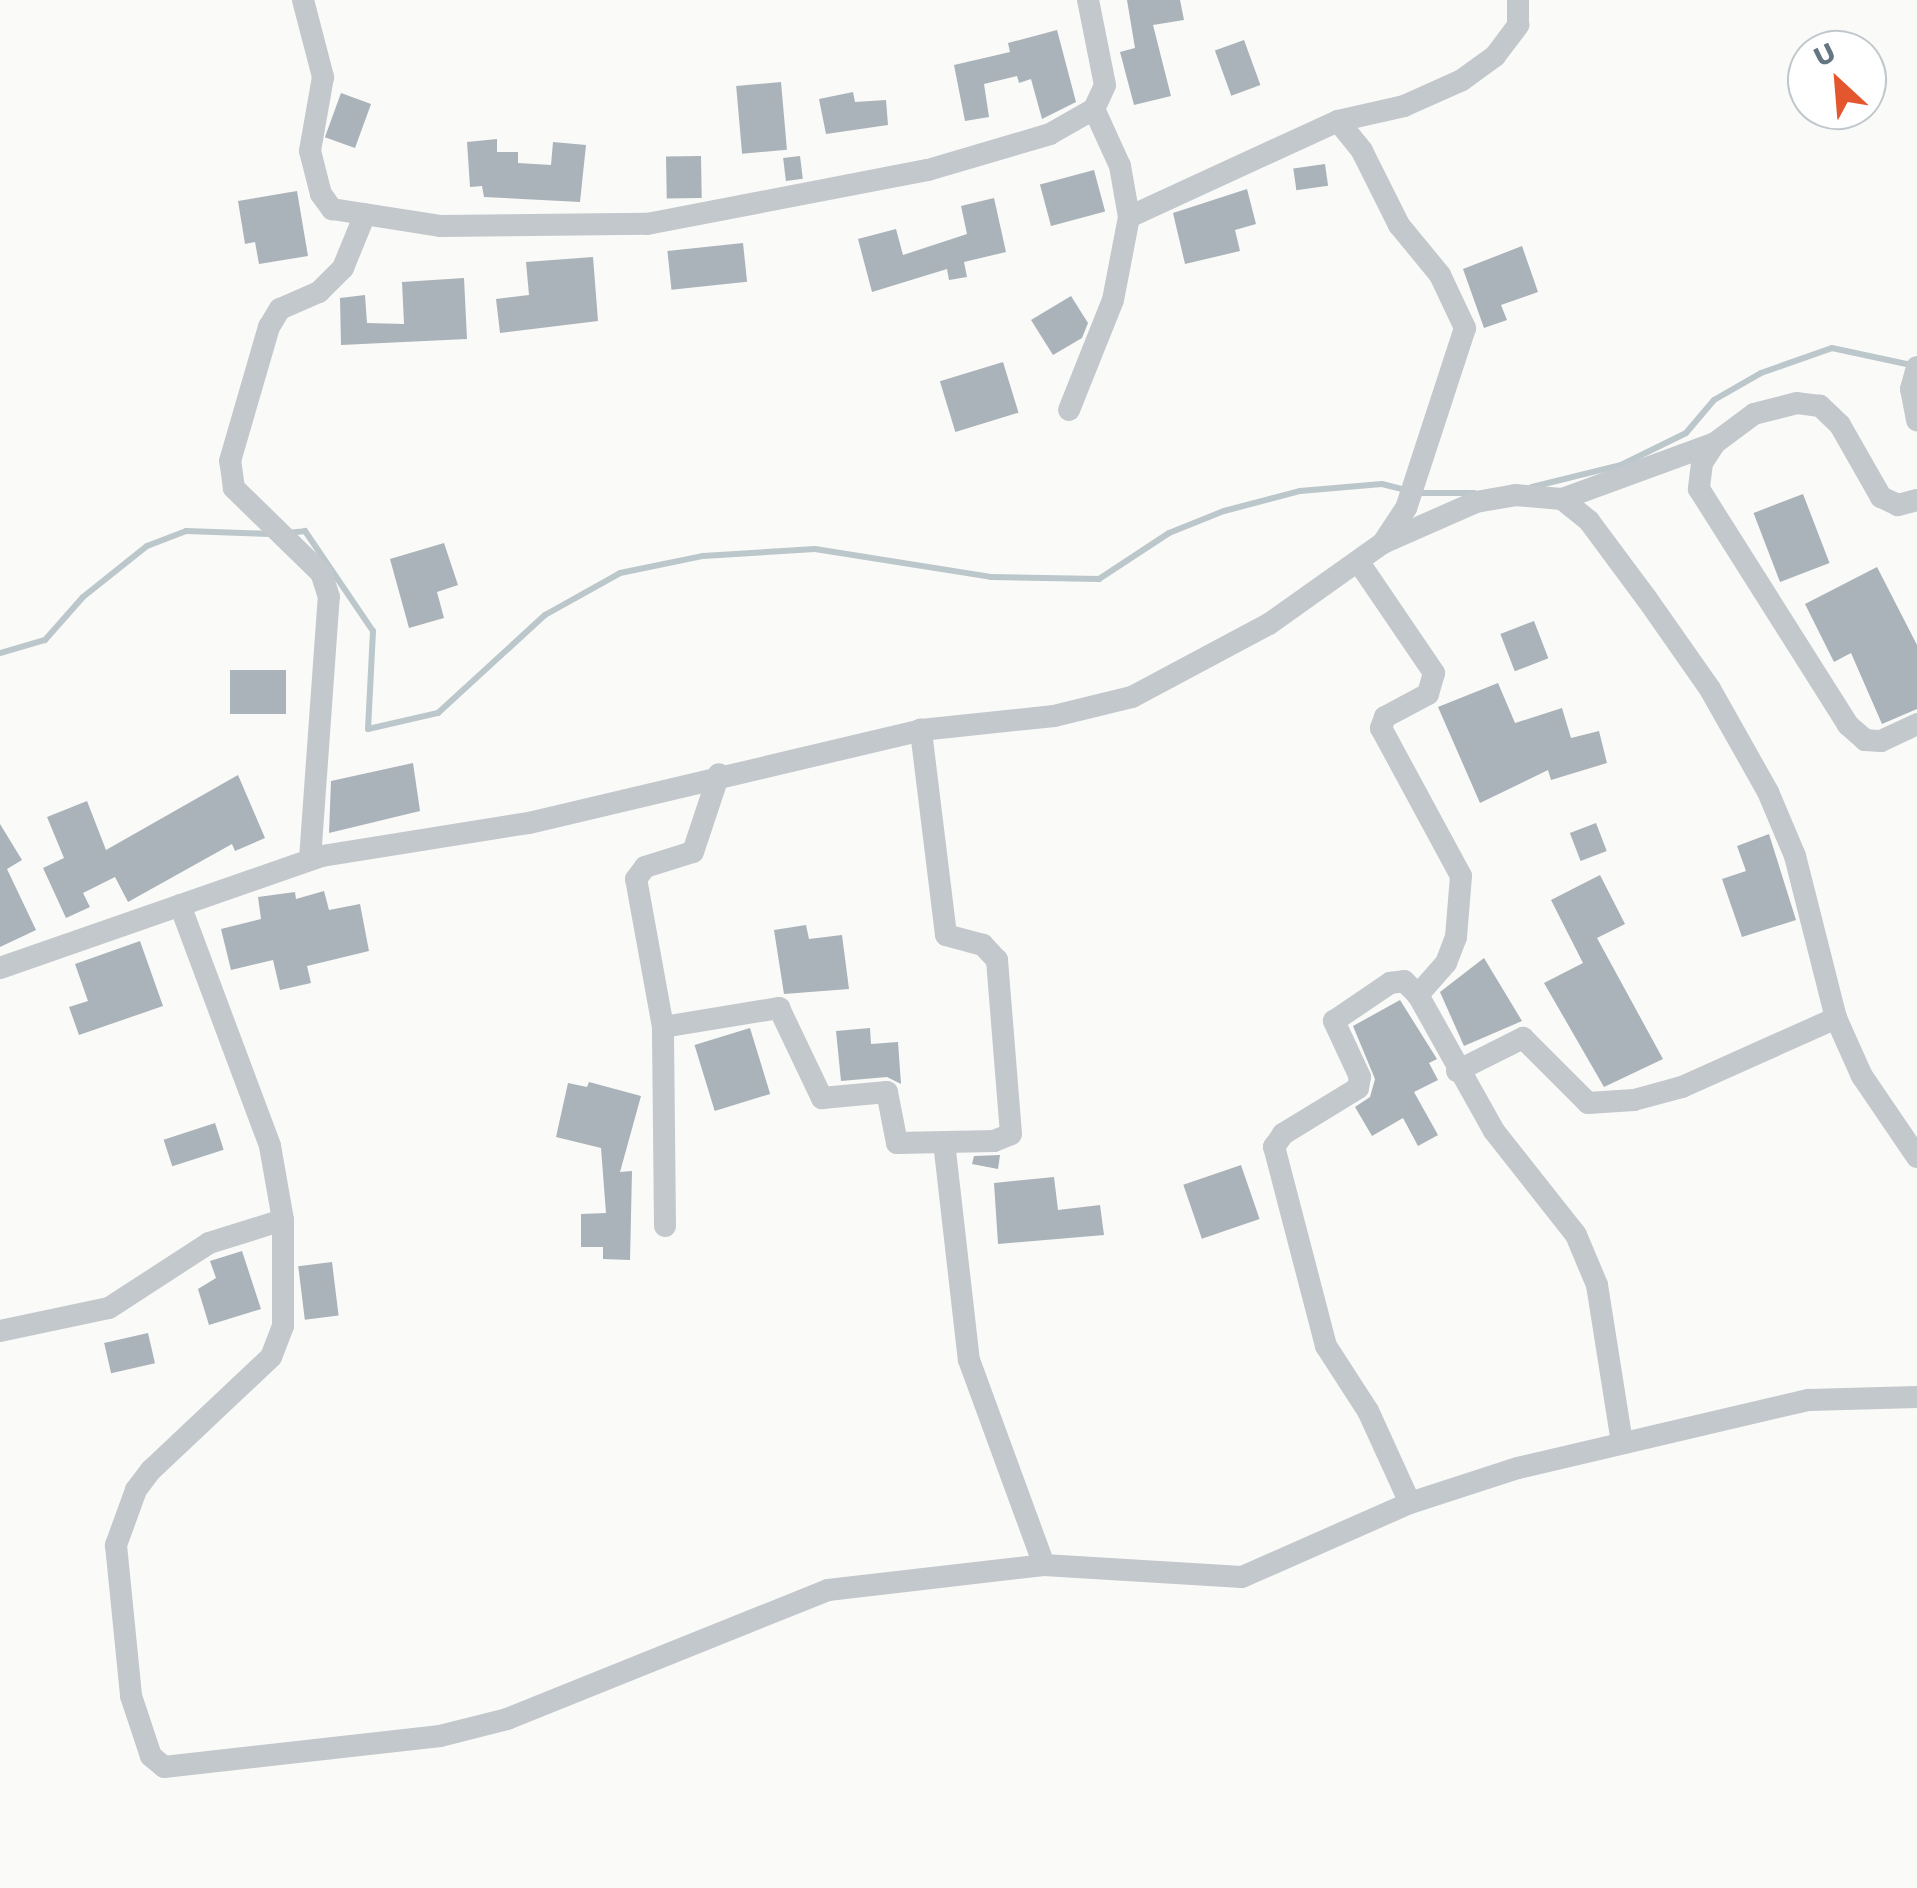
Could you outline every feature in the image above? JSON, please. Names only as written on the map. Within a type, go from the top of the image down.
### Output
[{"type":"street","points":[[303,0],[323,77],[310,151],[321,194],[332,209],[440,226],[647,224],[928,170],[1050,134],[1094,109]]},
{"type":"street","points":[[1069,410],[1113,300],[1129,217],[1120,166],[1094,109],[1105,73],[1088,0]]},
{"type":"street","points":[[1129,217],[1338,122],[1404,106],[1462,80],[1494,56],[1518,25],[1518,0]]},
{"type":"street","points":[[0,968],[310,859],[529,823],[719,774],[921,730],[1054,716],[1132,698],[1178,678],[1360,564],[1383,543],[1406,508],[1424,439],[1465,328],[1440,274],[1399,225],[1362,151],[1338,122]]},
{"type":"street","points":[[310,859],[328,597],[321,573],[281,536],[229,475],[239,418],[269,327],[280,309],[318,292],[343,268],[365,214]]},
{"type":"street","points":[[1914,378],[1917,420]]},
{"type":"street","points":[[1383,543],[1476,502],[1515,494],[1562,499],[1715,443],[1754,414],[1798,403],[1820,406],[1840,425],[1880,497],[1898,505],[1917,500]]},
{"type":"street","points":[[1715,443],[1702,464],[1699,490],[1848,725],[1865,740],[1880,742],[1917,724]]},
{"type":"street","points":[[1562,499],[1589,520],[1647,599],[1710,690],[1768,792],[1796,856],[1836,1018],[1862,1076],[1917,1157]]},
{"type":"street","points":[[1360,564],[1434,673],[1428,694],[1385,717],[1381,728],[1461,876],[1456,937],[1446,963],[1418,995]]},
{"type":"street","points":[[663,1028],[779,1008],[822,1098],[886,1092],[897,1143],[1004,1140],[1014,1126],[997,960],[983,945],[955,942],[945,931],[921,730]]},
{"type":"street","points":[[665,1226],[663,1028],[636,879],[645,867],[693,852],[719,774]]},
{"type":"street","points":[[180,905],[270,1146],[283,1220],[279,1343],[151,1470],[136,1490],[116,1545],[130,1696],[151,1756],[164,1768],[440,1736],[507,1719],[828,1590],[1044,1565],[1242,1577],[1410,1503],[1622,1444],[1809,1400],[1917,1396]]},
{"type":"street","points":[[1410,1503],[1368,1411],[1326,1346],[1274,1148],[1283,1134],[1360,1082],[1334,1021],[1390,982],[1404,982],[1418,995],[1457,1071],[1494,1131],[1576,1235],[1596,1285],[1622,1444]]},
{"type":"street","points":[[1457,1071],[1523,1038],[1588,1103],[1634,1100],[1682,1087],[1836,1018]]},
{"type":"street","points":[[944,1142],[969,1360],[1044,1565]]},
{"type":"street","points":[[0,1331],[110,1308],[209,1243],[283,1220]]},
{"type":"building","points":[[1127,0],[1180,0],[1184,20],[1153,25],[1171,96],[1134,105],[1120,52],[1135,48]]},
{"type":"building","points":[[1057,30],[1076,102],[1042,119],[1031,79],[1019,83],[1017,76],[984,84],[989,117],[965,121],[954,65],[1010,52],[1008,43]]},
{"type":"building","points":[[1244,40],[1260,85],[1231,96],[1215,51]]},
{"type":"building","points":[[781,82],[787,150],[742,154],[736,86]]},
{"type":"building","points":[[853,92],[855,102],[886,100],[888,125],[826,134],[819,99]]},
{"type":"building","points":[[341,93],[371,104],[355,148],[325,137]]},
{"type":"building","points":[[497,139],[497,152],[518,152],[518,163],[551,165],[553,142],[586,145],[580,202],[484,197],[482,186],[470,187],[467,142]]},
{"type":"building","points":[[701,156],[702,198],[667,199],[666,157]]},
{"type":"building","points":[[800,156],[803,179],[786,181],[783,158]]},
{"type":"building","points":[[1325,164],[1328,186],[1296,190],[1293,168]]},
{"type":"building","points":[[1094,170],[1105,212],[1051,226],[1040,184]]},
{"type":"building","points":[[1247,189],[1256,224],[1235,230],[1240,251],[1185,264],[1173,213]]},
{"type":"building","points":[[297,191],[308,256],[259,264],[255,242],[245,244],[238,201]]},
{"type":"building","points":[[994,198],[1006,252],[964,262],[967,277],[949,280],[947,269],[872,292],[858,239],[896,229],[903,255],[967,234],[961,206]]},
{"type":"building","points":[[743,243],[747,282],[671,290],[667,251]]},
{"type":"building","points":[[1522,246],[1538,292],[1501,305],[1507,320],[1484,328],[1463,269]]},
{"type":"building","points":[[593,257],[598,321],[500,333],[496,299],[529,295],[526,262]]},
{"type":"building","points":[[464,278],[467,339],[341,345],[340,298],[365,295],[367,323],[404,324],[402,282]]},
{"type":"building","points":[[1071,296],[1088,323],[1082,338],[1053,355],[1031,320]]},
{"type":"building","points":[[1003,362],[1018,413],[955,432],[940,381]]},
{"type":"building","points":[[1803,494],[1830,563],[1780,582],[1754,513]]},
{"type":"building","points":[[444,543],[458,585],[437,592],[444,618],[409,628],[390,559]]},
{"type":"building","points":[[1877,567],[1917,645],[1917,709],[1882,724],[1851,653],[1834,662],[1805,604]]},
{"type":"building","points":[[1534,621],[1548,658],[1515,671],[1500,634]]},
{"type":"building","points":[[230,670],[286,670],[286,714],[230,714]]},
{"type":"building","points":[[1498,683],[1515,723],[1562,708],[1571,738],[1599,731],[1607,763],[1551,780],[1548,770],[1480,803],[1438,707]]},
{"type":"building","points":[[413,763],[420,811],[329,833],[331,781]]},
{"type":"building","points":[[238,775],[265,838],[235,851],[232,844],[128,902],[115,877],[83,893],[90,907],[66,918],[43,868],[64,858],[47,817],[87,801],[106,850]]},
{"type":"building","points":[[1596,823],[1607,851],[1581,861],[1570,833]]},
{"type":"building","points":[[0,824],[22,860],[7,869],[36,930],[0,947]]},
{"type":"building","points":[[1769,834],[1796,920],[1742,937],[1722,879],[1746,871],[1737,846]]},
{"type":"building","points":[[1600,875],[1625,924],[1597,938],[1663,1059],[1604,1087],[1544,983],[1583,963],[1551,900]]},
{"type":"building","points":[[324,891],[329,910],[360,904],[369,951],[307,966],[311,983],[280,990],[273,960],[231,970],[221,929],[261,919],[258,897],[295,892],[296,899]]},
{"type":"building","points":[[806,925],[809,939],[842,935],[849,989],[784,994],[774,930]]},
{"type":"building","points":[[140,941],[163,1006],[79,1035],[69,1007],[88,1001],[75,964]]},
{"type":"building","points":[[1484,958],[1522,1021],[1464,1046],[1440,992]]},
{"type":"building","points":[[1400,1000],[1437,1059],[1429,1063],[1438,1080],[1414,1092],[1438,1135],[1418,1146],[1403,1118],[1372,1136],[1355,1107],[1370,1097],[1375,1079],[1353,1026]]},
{"type":"building","points":[[750,1028],[770,1094],[715,1111],[695,1045]]},
{"type":"building","points":[[870,1028],[871,1044],[898,1042],[901,1084],[887,1077],[841,1081],[836,1031]]},
{"type":"building","points":[[589,1082],[641,1096],[620,1172],[632,1171],[630,1260],[603,1259],[603,1247],[581,1247],[581,1214],[606,1213],[601,1148],[556,1137],[568,1083],[587,1087]]},
{"type":"building","points":[[215,1123],[224,1150],[172,1166],[164,1140]]},
{"type":"building","points":[[1000,1155],[998,1169],[972,1164],[974,1156]]},
{"type":"building","points":[[1241,1165],[1260,1219],[1202,1239],[1183,1185]]},
{"type":"building","points":[[1054,1177],[1058,1210],[1100,1205],[1104,1235],[998,1244],[994,1183]]},
{"type":"building","points":[[242,1251],[261,1309],[209,1325],[198,1289],[216,1278],[210,1261]]},
{"type":"building","points":[[332,1262],[339,1316],[305,1320],[298,1266]]},
{"type":"building","points":[[148,1333],[155,1363],[111,1373],[104,1343]]},
{"type":"waterway","points":[[1532,487],[1621,465],[1686,433],[1714,400],[1761,373],[1832,348],[1911,365]]},
{"type":"waterway","points":[[287,533],[305,531],[373,631],[368,729],[438,713],[545,615],[620,573],[703,556],[815,549],[991,577],[1099,579],[1169,533],[1224,511],[1300,491],[1382,484],[1406,490]]},
{"type":"waterway","points":[[1418,493],[1474,493]]},
{"type":"waterway","points":[[0,653],[45,640],[83,597],[147,546],[186,531],[270,534]]}]
